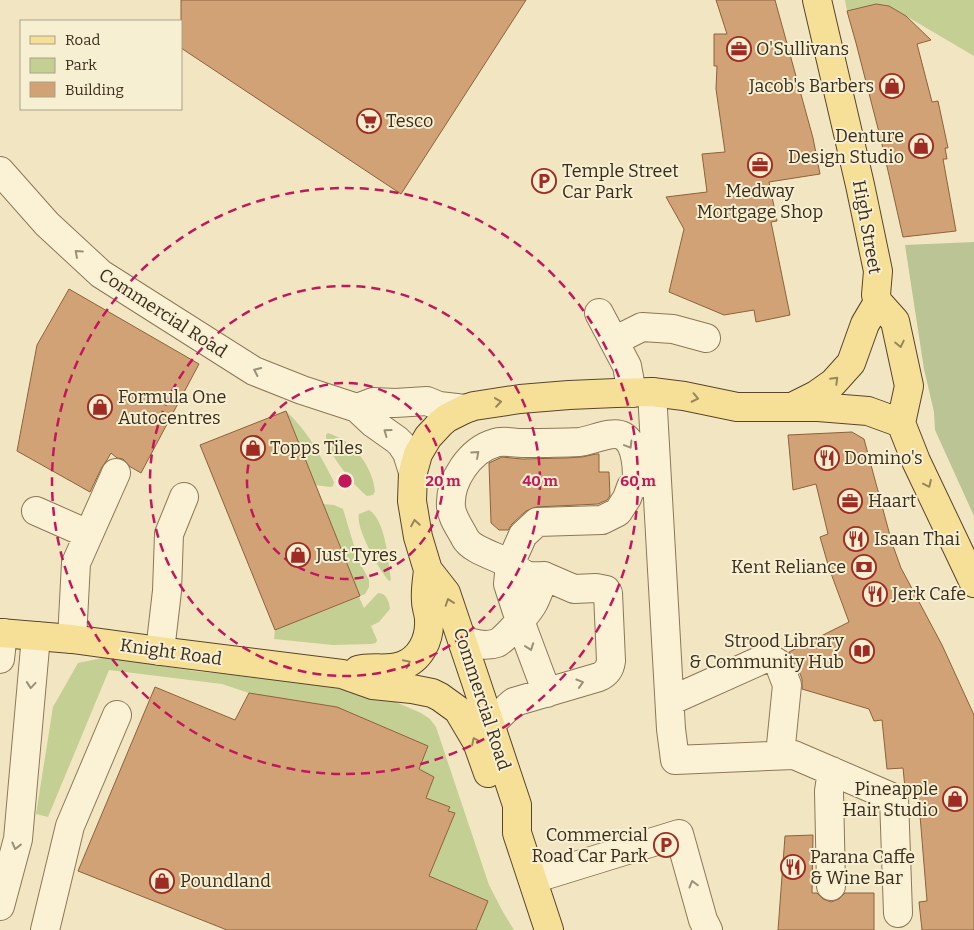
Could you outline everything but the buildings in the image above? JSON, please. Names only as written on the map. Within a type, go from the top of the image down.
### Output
[{"type":"main road","name":"High Street","points":[[817,0],[878,271],[876,295],[878,302]]},
{"type":"main road","name":"Commercial Road","points":[[794,406],[816,395],[833,383],[851,363],[865,324],[878,302]]},
{"type":"main road","points":[[878,302],[895,321],[909,386],[901,423],[916,461],[974,583]]},
{"type":"main road","name":"Commercial Road","points":[[549,930],[517,832],[516,805],[490,723],[446,593],[428,570],[416,530],[412,501],[413,472],[418,454],[428,437],[447,418],[464,409],[483,404],[520,399],[569,395],[642,393],[684,396],[737,407],[818,406],[868,411],[901,423]]},
{"type":"main road","name":"Knight Road","points":[[342,674],[366,668],[398,667],[415,659],[421,652],[429,632],[426,600],[428,570]]},
{"type":"main road","name":"Knight Road","points":[[1,641],[36,636],[72,639],[342,674],[373,685],[432,693],[458,710],[477,742],[501,810],[517,832]]},
{"type":"street","name":"Commercial Road","points":[[0,172],[46,224],[101,274],[254,371],[302,390],[357,408],[401,444],[407,453],[413,472]]},
{"type":"street","points":[[599,313],[642,393],[675,760],[794,755],[894,798],[898,913]]},
{"type":"street","points":[[614,341],[642,327],[672,329],[706,338]]},
{"type":"street","name":"Commercial Road","points":[[357,408],[373,402],[425,401],[438,406],[464,409]]},
{"type":"street","points":[[490,723],[514,702],[602,676],[606,673],[609,669],[611,656],[608,593],[606,590],[596,588],[574,589],[544,576],[527,576],[510,564],[468,544],[453,516],[451,507],[454,487],[461,471],[480,450],[498,442],[579,442],[613,434],[621,435],[632,446],[636,458],[636,485],[631,487],[627,498],[618,512],[602,520],[536,522],[523,535],[510,564],[508,584],[547,692]]},
{"type":"street","points":[[72,639],[76,563],[116,473]]},
{"type":"street","points":[[160,651],[167,591],[169,534],[184,497]]},
{"type":"street","points":[[36,511],[88,534]]},
{"type":"street","points":[[462,639],[476,644],[498,642],[520,621],[534,603],[544,576]]},
{"type":"street","points":[[0,906],[18,839],[36,636]]},
{"type":"street","points":[[670,701],[768,657],[779,664],[787,685],[780,755]]},
{"type":"street","points":[[45,930],[70,826],[118,716]]},
{"type":"street","points":[[831,886],[829,791],[832,771]]},
{"type":"street","points":[[533,879],[679,834],[703,920],[708,930]]},
{"type":"green space","points":[[845,0],[974,0],[974,56],[889,6],[876,4],[847,11]]},
{"type":"green space","points":[[974,242],[974,516],[935,430],[934,412],[924,369],[905,245]]},
{"type":"green space","points":[[286,411],[312,442],[334,482],[333,486],[315,485]]},
{"type":"green space","points":[[328,433],[345,442],[360,455],[373,481],[375,491],[373,495],[367,496],[341,468],[327,442],[326,435]]},
{"type":"green space","points":[[323,504],[334,505],[343,509],[358,559],[369,580],[369,587],[365,594],[360,596]]},
{"type":"green space","points":[[369,510],[375,515],[383,532],[391,580],[389,581],[374,558],[361,528],[359,514]]},
{"type":"green space","points":[[378,593],[385,596],[390,609],[379,622],[371,626],[377,640],[376,643],[333,645],[274,639],[275,630],[359,597],[364,608]]},
{"type":"green space","points":[[107,657],[194,671],[290,680],[362,690],[382,696],[421,713],[430,719],[436,727],[489,885],[514,930],[476,930],[487,901],[429,876],[450,808],[426,798],[434,777],[419,769],[428,746],[337,707],[249,693],[222,684],[109,670],[48,817],[36,814],[53,707],[78,663]]},
{"type":"place","name":"O'Sullivans","points":[[739,49]]},
{"type":"place","name":"Jacob's Barbers","points":[[892,86]]},
{"type":"place","name":"Tesco","points":[[369,121]]},
{"type":"place","name":"Denture Design Studio","points":[[921,146]]},
{"type":"place","name":"Medway Mortgage Shop","points":[[760,165]]},
{"type":"place","name":"Temple Street Car Park","points":[[544,181]]},
{"type":"place","name":"Formula One Autocentres","points":[[100,407]]},
{"type":"place","name":"Topps Tiles","points":[[253,448]]},
{"type":"place","name":"Domino's","points":[[827,458]]},
{"type":"place","name":"Haart","points":[[850,501]]},
{"type":"place","name":"Isaan Thai","points":[[856,539]]},
{"type":"place","name":"Just Tyres","points":[[298,555]]},
{"type":"place","name":"Kent Reliance","points":[[864,567]]},
{"type":"place","name":"Jerk Cafe","points":[[875,594]]},
{"type":"place","name":"Strood Library & Community Hub","points":[[862,651]]},
{"type":"place","name":"Pineapple Hair Studio","points":[[955,799]]},
{"type":"place","name":"Commercial Road Car Park","points":[[666,845]]},
{"type":"place","name":"Parana Caffe & Wine Bar","points":[[793,867]]},
{"type":"place","name":"Poundland","points":[[162,881]]}]
